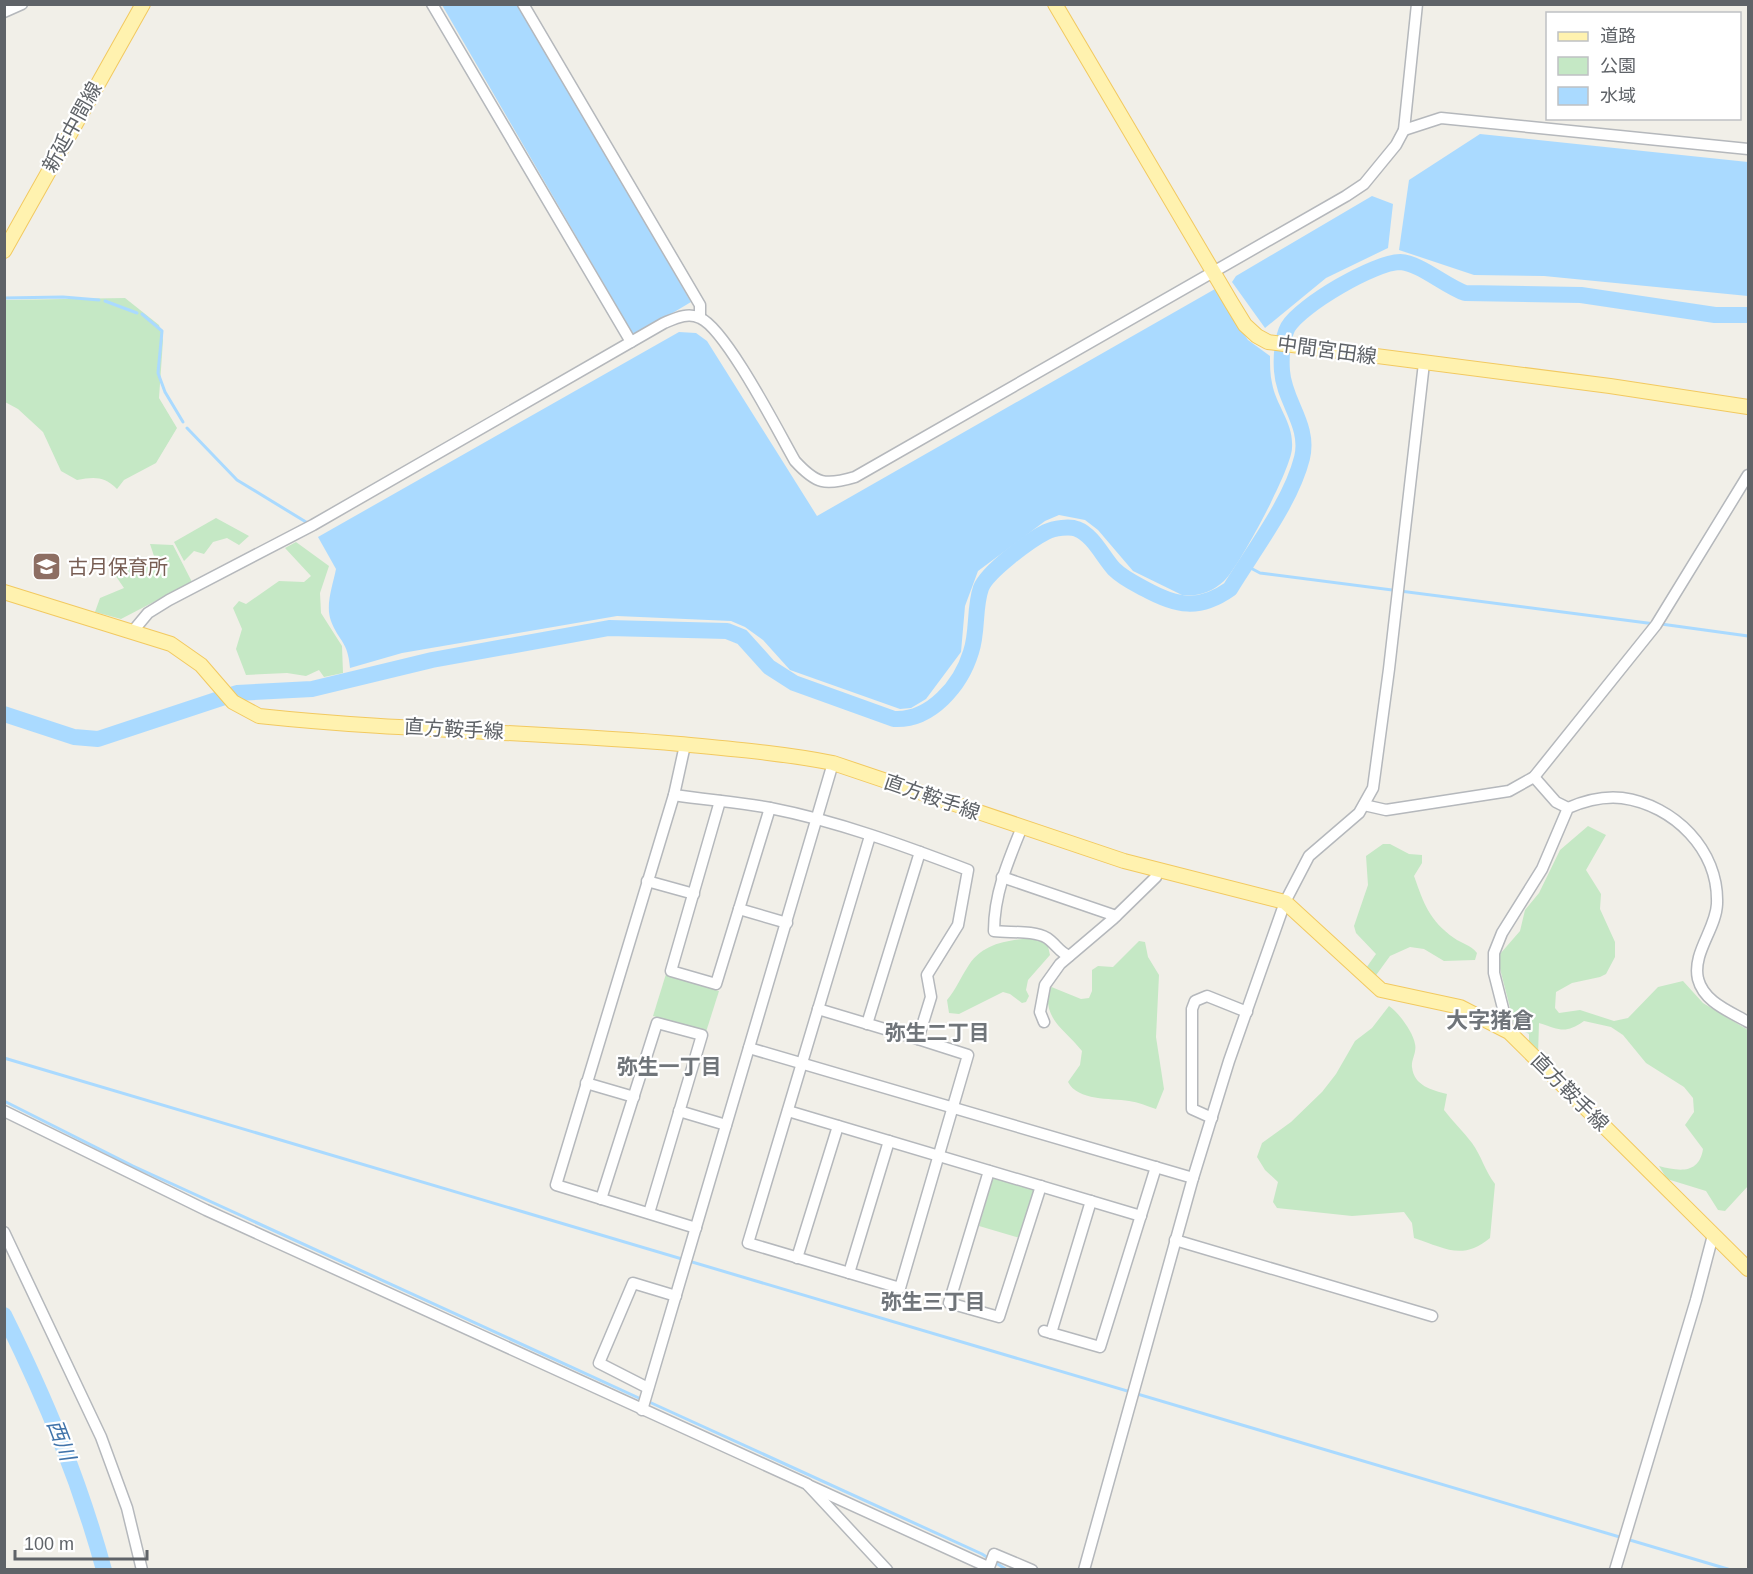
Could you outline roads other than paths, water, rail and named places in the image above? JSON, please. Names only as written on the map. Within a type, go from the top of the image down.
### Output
[{"type":"main road","name":"新延中間線","points":[[4,250],[142,4]]},
{"type":"main road","name":"中間宮田線","points":[[1055,4],[1245,325],[1257,336],[1268,342],[1324,351],[1610,386],[1749,407]]},
{"type":"main road","name":"直方鞍手線","points":[[4,592],[171,644],[190,655],[233,702],[259,716],[569,735],[751,750],[833,763],[1124,861],[1285,902],[1381,990],[1460,1007],[1509,1032],[1749,1269]]},
{"type":"street","points":[[4,12],[22,4]]},
{"type":"street","points":[[432,4],[631,342]]},
{"type":"street","points":[[523,4],[700,305],[700,317]]},
{"type":"street","points":[[133,631],[148,613],[162,604],[313,525],[631,342],[682,316],[700,317],[721,336],[795,461],[809,476],[821,482],[838,482],[855,477],[1364,184],[1396,145],[1404,130],[1417,4]]},
{"type":"street","points":[[1404,130],[1442,118],[1749,149]]},
{"type":"street","points":[[1084,1569],[1193,1178],[1285,902],[1309,856],[1364,805],[1373,788],[1424,363]]},
{"type":"street","points":[[1364,805],[1394,809],[1509,791],[1534,777],[1657,623],[1749,475]]},
{"type":"street","points":[[686,745],[674,795],[556,1185],[696,1228]]},
{"type":"street","points":[[642,1410],[833,763]]},
{"type":"street","points":[[1534,777],[1556,802],[1568,808],[1601,799],[1620,798],[1645,803],[1674,818],[1700,843],[1713,868],[1717,905],[1698,965],[1698,978],[1703,992],[1713,1002],[1749,1022]]},
{"type":"street","points":[[674,795],[770,808],[817,819],[968,870],[958,925],[927,975],[932,997],[918,1039]]},
{"type":"street","points":[[720,801],[671,971],[716,984],[770,808]]},
{"type":"street","points":[[1509,1032],[1494,973],[1494,953],[1502,933],[1542,869],[1568,808]]},
{"type":"street","points":[[1022,827],[1002,877],[994,914],[994,932],[1038,935],[1048,939],[1058,951],[1069,956]]},
{"type":"street","points":[[818,1009],[969,1055],[900,1288],[748,1243],[788,1111],[818,1009],[870,836]]},
{"type":"street","points":[[867,1024],[920,852]]},
{"type":"street","points":[[1044,1022],[1041,1012],[1045,985],[1060,964],[1116,916],[1156,877],[1156,869]]},
{"type":"street","points":[[1002,877],[1116,916]]},
{"type":"street","points":[[647,881],[694,894]]},
{"type":"street","points":[[739,909],[787,924]]},
{"type":"street","points":[[1212,1118],[1192,1109],[1192,1010],[1195,1001],[1207,996],[1247,1012]]},
{"type":"street","points":[[601,1199],[657,1023],[702,1035],[649,1213]]},
{"type":"street","points":[[749,1048],[1193,1178]]},
{"type":"street","points":[[586,1083],[634,1097]]},
{"type":"street","points":[[4,1111],[206,1210],[988,1568],[994,1554],[1032,1569]]},
{"type":"street","points":[[679,1111],[726,1125]]},
{"type":"street","points":[[788,1111],[1140,1216]]},
{"type":"street","points":[[797,1258],[838,1126]]},
{"type":"street","points":[[849,1273],[889,1142]]},
{"type":"street","points":[[1091,1202],[1047,1332],[1100,1347],[1156,1167]]},
{"type":"street","points":[[989,1171],[950,1303],[999,1317],[1041,1186]]},
{"type":"street","points":[[4,1232],[101,1437],[126,1508],[142,1569]]},
{"type":"street","points":[[1615,1569],[1715,1235]]},
{"type":"street","points":[[1175,1240],[1432,1316]]},
{"type":"street","points":[[648,1388],[599,1363],[633,1283],[676,1296]]},
{"type":"street","points":[[807,1484],[887,1569]]},
{"type":"water","points":[[442,5],[519,5],[691,302],[634,336]]},
{"type":"water","points":[[1480,134],[1748,162],[1748,296],[1544,276],[1474,275],[1399,250],[1409,180]]},
{"type":"water","points":[[1372,196],[1393,204],[1388,248],[1326,278],[1265,328],[1232,282],[1236,276]]},
{"type":"water","points":[[1215,289],[1248,340],[1270,356],[1272,383],[1288,423],[1292,448],[1283,475],[1252,538],[1224,581],[1210,591],[1182,595],[1133,571],[1098,530],[1085,520],[1059,515],[1045,521],[978,571],[965,606],[961,652],[926,699],[911,708],[900,709],[790,670],[763,640],[745,627],[731,621],[617,616],[402,653],[350,668],[345,647],[329,615],[330,595],[336,569],[318,537],[679,332],[696,333],[707,341],[817,516]]},
{"type":"waterway","points":[[4,714],[74,737],[98,739],[237,693],[312,689],[432,660],[609,628],[727,631],[742,637],[769,667],[794,683],[894,719],[908,718],[920,714],[943,699],[960,677],[973,644],[979,596],[985,581],[1010,557],[1049,531],[1070,528],[1083,532],[1117,572],[1167,599],[1188,604],[1198,603],[1208,601],[1230,589],[1280,509],[1297,475],[1302,458],[1303,435],[1287,393],[1282,371],[1282,349],[1288,327],[1307,308],[1339,286],[1357,277],[1374,269],[1400,262],[1416,266],[1465,293],[1581,295],[1715,315],[1748,315]]},
{"type":"waterway","points":[[4,298],[63,297],[99,300]]},
{"type":"waterway","points":[[105,301],[137,313]]},
{"type":"waterway","points":[[142,314],[162,331],[158,373],[165,392],[183,422]]},
{"type":"waterway","points":[[187,428],[237,480],[306,522]]},
{"type":"waterway","points":[[1245,565],[1260,573],[1655,624]]},
{"type":"waterway","points":[[1661,624],[1748,636]]},
{"type":"waterway","points":[[4,1058],[1731,1570]]},
{"type":"waterway","points":[[4,1101],[133,1166],[641,1399]]},
{"type":"waterway","name":"西川","points":[[4,1315],[60,1440],[84,1504],[104,1570]]},
{"type":"waterway","points":[[647,1401],[982,1554],[1007,1570]]},
{"type":"place","name":"古月保育所","points":[[47,567]]},
{"type":"district","name":"大字猪倉","points":[[1490,1020]]},
{"type":"district","name":"弥生二丁目","points":[[937,1033]]},
{"type":"district","name":"弥生一丁目","points":[[669,1067]]},
{"type":"district","name":"弥生三丁目","points":[[933,1302]]}]
